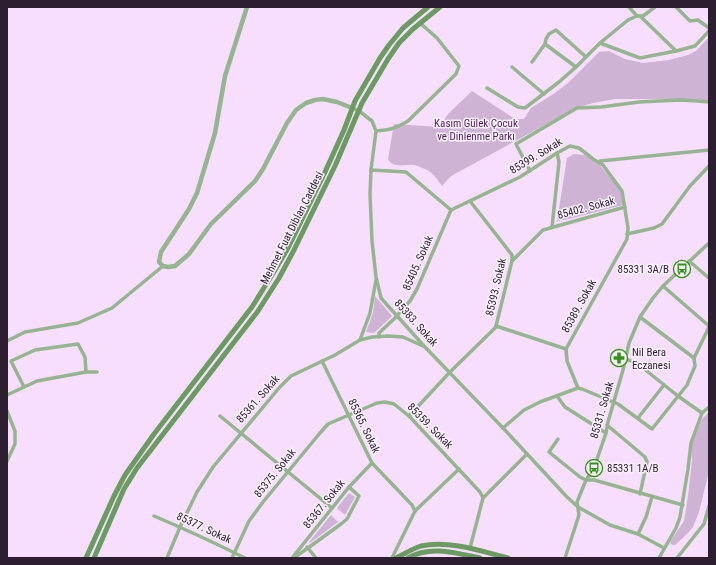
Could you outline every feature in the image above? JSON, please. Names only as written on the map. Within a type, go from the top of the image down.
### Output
[{"type":"main road","name":"Mehmet Fuat Diblan Caddesi","points":[[86,558],[125,475],[154,434],[252,307],[288,248],[325,172],[355,101],[389,44],[403,28],[428,7]]},
{"type":"main road","name":"Mehmet Fuat Diblan Caddesi","points":[[94,558],[124,489],[137,468],[258,311],[279,278],[335,166],[362,103],[391,54],[399,43],[440,7]]},
{"type":"main road","points":[[396,558],[420,546],[443,544],[470,548],[508,558]]},
{"type":"main road","points":[[408,558],[426,552],[442,551],[480,558]]},
{"type":"street","points":[[247,7],[225,76],[215,133],[204,172],[189,210],[161,252],[159,262],[163,266],[175,266],[189,254],[211,224],[254,182],[263,169],[287,123],[296,110],[306,103],[315,100],[337,102],[359,111],[372,121],[376,131],[388,130],[408,121],[456,74],[459,66],[437,38],[420,23]]},
{"type":"street","points":[[629,7],[676,51]]},
{"type":"street","points":[[487,88],[518,108],[525,108],[559,82],[600,43],[628,20],[638,16],[643,16],[655,7]]},
{"type":"street","points":[[676,7],[690,21],[698,20],[709,28]]},
{"type":"street","points":[[532,62],[545,44],[546,39],[556,30],[586,57]]},
{"type":"street","points":[[600,43],[640,58],[695,46],[709,32]]},
{"type":"street","points":[[545,44],[576,67]]},
{"type":"street","points":[[512,67],[544,94]]},
{"type":"street","points":[[530,171],[516,144],[577,108],[680,100],[709,102]]},
{"type":"street","name":"85383. Sokak","points":[[376,131],[371,170],[370,194],[372,241],[376,277],[381,298],[424,346],[578,507],[610,525],[638,534],[664,548]]},
{"type":"street","name":"85399. Sokak","points":[[451,210],[520,178],[570,146],[578,148],[603,165],[622,191],[628,228],[627,234]]},
{"type":"street","points":[[599,163],[600,161],[709,150]]},
{"type":"street","points":[[552,227],[558,162],[557,153]]},
{"type":"street","points":[[627,234],[654,228],[662,224],[690,186],[709,166]]},
{"type":"street","points":[[371,170],[406,172],[451,210]]},
{"type":"street","name":"85393. Sokak","points":[[409,416],[450,372],[496,327],[512,261],[512,255],[470,200]]},
{"type":"street","name":"85402. Sokak","points":[[512,261],[543,230],[625,207]]},
{"type":"street","name":"85405. Sokak","points":[[378,337],[379,333],[410,301],[417,289],[451,210]]},
{"type":"street","name":"85389. Sokak","points":[[578,388],[567,361],[566,349],[627,239],[627,234]]},
{"type":"street","name":"85331. Sokak","points":[[566,558],[579,515],[577,502],[586,480],[594,468],[606,433],[629,343],[640,316],[663,286],[709,243]]},
{"type":"street","points":[[690,261],[709,278]]},
{"type":"street","points":[[7,341],[25,332],[78,323],[112,308],[163,266]]},
{"type":"street","points":[[360,340],[370,313],[376,277]]},
{"type":"street","points":[[503,428],[524,410],[540,402],[578,388],[614,402],[652,429],[687,385],[694,366],[694,358],[709,326],[663,286]]},
{"type":"street","points":[[640,316],[694,358]]},
{"type":"street","points":[[496,326],[566,349]]},
{"type":"street","name":"85361. Sokak","points":[[167,558],[197,492],[213,467],[279,388],[291,376],[335,355],[360,340],[389,336],[403,337],[424,346]]},
{"type":"street","points":[[24,387],[10,361],[35,350],[78,344],[84,357],[86,372]]},
{"type":"street","points":[[626,359],[638,364],[702,413]]},
{"type":"street","name":"85365. Sokak","points":[[322,361],[372,463],[412,505],[415,511]]},
{"type":"street","points":[[7,395],[36,381],[86,372],[97,372]]},
{"type":"street","points":[[638,418],[664,385]]},
{"type":"street","points":[[558,396],[565,407],[606,433]]},
{"type":"street","name":"85359. Sokak","points":[[349,416],[377,403],[385,402],[394,404],[409,416],[480,492],[483,498]]},
{"type":"street","points":[[659,558],[676,528],[680,517],[683,505],[691,443],[702,413],[709,407]]},
{"type":"street","points":[[7,411],[15,431],[15,444],[7,461]]},
{"type":"street","points":[[220,416],[332,508]]},
{"type":"street","name":"85375. Sokak","points":[[232,558],[249,521],[306,449],[328,424],[349,416]]},
{"type":"street","points":[[607,425],[645,457],[648,462],[640,494]]},
{"type":"street","points":[[558,439],[549,452],[573,472],[586,480],[594,480],[683,505]]},
{"type":"street","points":[[470,548],[483,498],[527,454]]},
{"type":"street","name":"85367. Sokak","points":[[292,558],[349,487],[372,463]]},
{"type":"street","points":[[392,558],[415,511],[459,469]]},
{"type":"street","points":[[292,558],[347,519],[359,496],[349,487]]},
{"type":"street","points":[[638,534],[646,517],[652,497]]},
{"type":"street","points":[[677,558],[704,524],[709,506]]},
{"type":"street","name":"85377. Sokak","points":[[154,516],[245,558]]},
{"type":"street","points":[[304,544],[316,558]]},
{"type":"green space","name":"Kasım Gülek Çocuk ve Dinlenme Parkı","points":[[709,37],[709,101],[694,99],[615,99],[576,108],[451,176],[442,186],[427,170],[415,165],[396,165],[388,159],[394,124],[440,127],[448,114],[472,91],[515,119],[524,119],[531,108],[569,82],[599,52],[609,51],[625,59],[643,63],[669,60],[688,55],[696,51]]},
{"type":"green space","points":[[574,154],[584,155],[598,163],[621,192],[623,205],[557,221],[567,158]]},
{"type":"green space","points":[[375,296],[392,316],[374,333],[366,332],[373,313]]},
{"type":"green space","points":[[709,412],[709,471],[699,512],[693,527],[675,545],[672,545],[670,542],[684,521],[692,461],[691,445],[702,419]]},
{"type":"green space","points":[[349,493],[355,497],[345,515],[337,508]]},
{"type":"green space","points":[[331,515],[338,522],[310,543],[309,542]]},
{"type":"place","name":"85331 3A/B","points":[[682,269]]},
{"type":"place","name":"Nil Bera Eczanesi","points":[[619,358]]},
{"type":"place","name":"85331 1A/B","points":[[594,468]]}]
